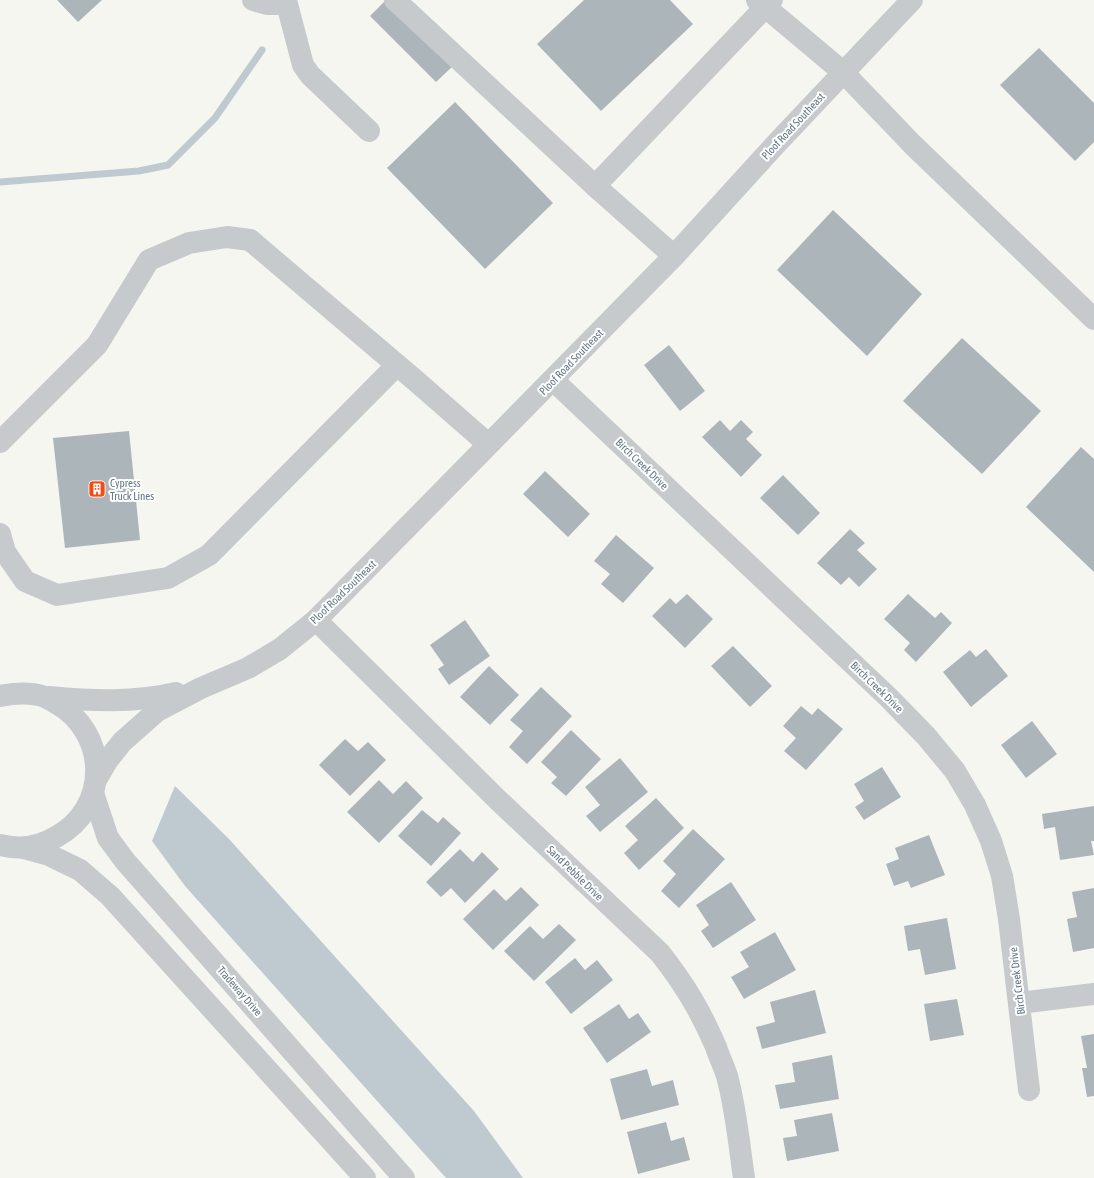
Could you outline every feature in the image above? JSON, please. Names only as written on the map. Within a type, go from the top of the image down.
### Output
[{"type":"street","points":[[253,0],[267,4],[294,2],[303,65],[310,76],[369,131]]},
{"type":"street","points":[[394,0],[595,186],[674,256]]},
{"type":"street","name":"Ploof Road Southeast","points":[[8,848],[46,843],[66,832],[83,815],[107,760],[122,742],[157,711],[201,688],[248,668],[280,649],[316,620],[373,564],[488,444],[674,256],[775,145],[912,0]]},
{"type":"street","points":[[595,186],[765,2],[844,73],[936,167],[1094,319]]},
{"type":"street","points":[[0,442],[97,345],[149,260],[189,243],[227,237],[250,240],[488,444]]},
{"type":"street","points":[[0,534],[6,552],[25,581],[57,595],[168,578],[209,555],[397,365]]},
{"type":"street","name":"Birch Creek Drive","points":[[553,380],[888,697],[926,736],[956,771],[975,805],[991,841],[1002,876],[1009,920],[1029,1090]]},
{"type":"street","name":"Sand Pebble Drive","points":[[316,620],[499,801],[660,953],[691,996],[704,1021],[726,1074],[733,1101],[744,1178]]},
{"type":"street","points":[[0,681],[10,694]]},
{"type":"street","name":"Ploof Road Southeast","points":[[10,694],[97,701],[154,698],[201,688]]},
{"type":"street","points":[[45,697],[68,710],[85,730],[95,754],[94,787]]},
{"type":"street","name":"Tradeway Drive","points":[[94,787],[108,838],[125,861],[404,1178]]},
{"type":"street","points":[[8,848],[49,855],[80,870],[110,896],[365,1178]]},
{"type":"street","points":[[1019,1003],[1094,994]]},
{"type":"shaded area","points":[[175,786],[229,839],[474,1111],[523,1178],[446,1178],[185,886],[152,841]]},
{"type":"building","points":[[57,0],[102,0],[78,22]]},
{"type":"building","points":[[386,0],[455,64],[436,82],[370,16]]},
{"type":"building","points":[[584,0],[670,0],[693,24],[601,111],[537,44]]},
{"type":"building","points":[[1039,48],[1094,103],[1094,142],[1075,161],[1000,85]]},
{"type":"building","points":[[455,102],[553,203],[485,269],[387,168]]},
{"type":"building","points":[[833,210],[922,294],[867,356],[777,270]]},
{"type":"building","points":[[962,338],[1041,411],[982,474],[903,401]]},
{"type":"building","points":[[669,345],[705,391],[680,411],[644,365]]},
{"type":"building","points":[[720,420],[730,431],[741,420],[753,432],[746,439],[762,455],[741,477],[702,437]]},
{"type":"building","name":"Cypress Truck Lines","points":[[129,431],[140,540],[65,548],[53,438]]},
{"type":"building","points":[[1081,447],[1094,459],[1094,572],[1026,507]]},
{"type":"building","points":[[545,471],[590,514],[568,537],[523,494]]},
{"type":"building","points":[[783,475],[820,513],[798,535],[760,498]]},
{"type":"building","points":[[850,529],[865,543],[857,550],[877,569],[859,587],[849,577],[841,585],[817,563]]},
{"type":"building","points":[[616,535],[654,568],[623,603],[601,584],[610,574],[594,561]]},
{"type":"building","points":[[687,594],[713,619],[685,648],[652,616],[670,598],[676,604]]},
{"type":"building","points":[[908,594],[935,618],[941,612],[952,623],[916,662],[904,650],[910,643],[884,619]]},
{"type":"building","points":[[465,620],[490,656],[449,685],[438,669],[444,665],[430,645]]},
{"type":"building","points":[[733,646],[772,686],[750,707],[711,666]]},
{"type":"building","points":[[986,649],[1008,676],[971,707],[943,672],[970,650],[976,657]]},
{"type":"building","points":[[489,666],[519,695],[490,725],[460,697]]},
{"type":"building","points":[[541,687],[572,716],[527,764],[509,747],[523,731],[510,720]]},
{"type":"building","points":[[801,706],[812,715],[818,708],[843,729],[806,770],[784,751],[796,738],[783,726]]},
{"type":"building","points":[[1032,721],[1057,754],[1026,778],[1001,745]]},
{"type":"building","points":[[571,730],[601,759],[566,796],[551,783],[557,777],[541,762]]},
{"type":"building","points":[[345,739],[358,751],[368,742],[386,760],[350,796],[319,765]]},
{"type":"building","points":[[620,758],[648,792],[600,832],[586,816],[600,805],[585,787]]},
{"type":"building","points":[[882,767],[901,797],[864,820],[855,807],[864,801],[854,784]]},
{"type":"building","points":[[379,780],[393,794],[406,781],[423,798],[379,843],[347,812]]},
{"type":"building","points":[[656,798],[684,828],[639,870],[624,853],[638,840],[625,826]]},
{"type":"building","points":[[1094,806],[1094,841],[1091,841],[1094,855],[1060,860],[1055,827],[1044,829],[1042,814]]},
{"type":"building","points":[[422,810],[438,823],[443,817],[461,833],[431,866],[398,836]]},
{"type":"building","points":[[693,829],[725,859],[679,908],[661,891],[676,874],[663,861]]},
{"type":"building","points":[[929,835],[945,875],[911,888],[908,881],[894,886],[886,864],[899,859],[895,848]]},
{"type":"building","points":[[460,849],[473,862],[482,852],[499,869],[465,903],[451,888],[441,897],[426,882]]},
{"type":"building","points":[[731,882],[756,920],[713,948],[701,931],[709,925],[696,905]]},
{"type":"building","points":[[521,887],[539,905],[493,950],[463,919],[494,889],[506,901]]},
{"type":"building","points":[[1094,888],[1094,948],[1073,952],[1067,919],[1077,917],[1072,892]]},
{"type":"building","points":[[947,918],[956,969],[925,975],[920,949],[908,951],[904,926]]},
{"type":"building","points":[[559,924],[576,940],[534,981],[504,951],[530,926],[543,939]]},
{"type":"building","points":[[775,932],[796,970],[744,999],[731,977],[749,967],[740,952]]},
{"type":"building","points":[[575,958],[585,970],[597,960],[613,980],[571,1014],[545,982]]},
{"type":"building","points":[[815,990],[826,1033],[762,1049],[756,1027],[775,1022],[770,1002]]},
{"type":"building","points":[[957,999],[964,1035],[930,1041],[924,1004]]},
{"type":"building","points":[[619,1004],[629,1019],[638,1013],[651,1032],[607,1063],[583,1028]]},
{"type":"building","points":[[1094,1034],[1094,1096],[1087,1097],[1082,1068],[1087,1068],[1081,1036]]},
{"type":"building","points":[[832,1055],[839,1099],[780,1109],[775,1085],[795,1082],[792,1063]]},
{"type":"building","points":[[647,1069],[652,1086],[673,1080],[679,1105],[621,1120],[610,1079]]},
{"type":"building","points":[[832,1113],[839,1151],[787,1161],[783,1138],[797,1136],[794,1120]]},
{"type":"building","points":[[666,1122],[671,1141],[684,1137],[690,1160],[638,1174],[627,1132]]},
{"type":"waterway","points":[[0,182],[139,171],[168,165],[215,118],[262,50]]},
{"type":"place","name":"Cypress Truck Lines","points":[[97,489]]}]
